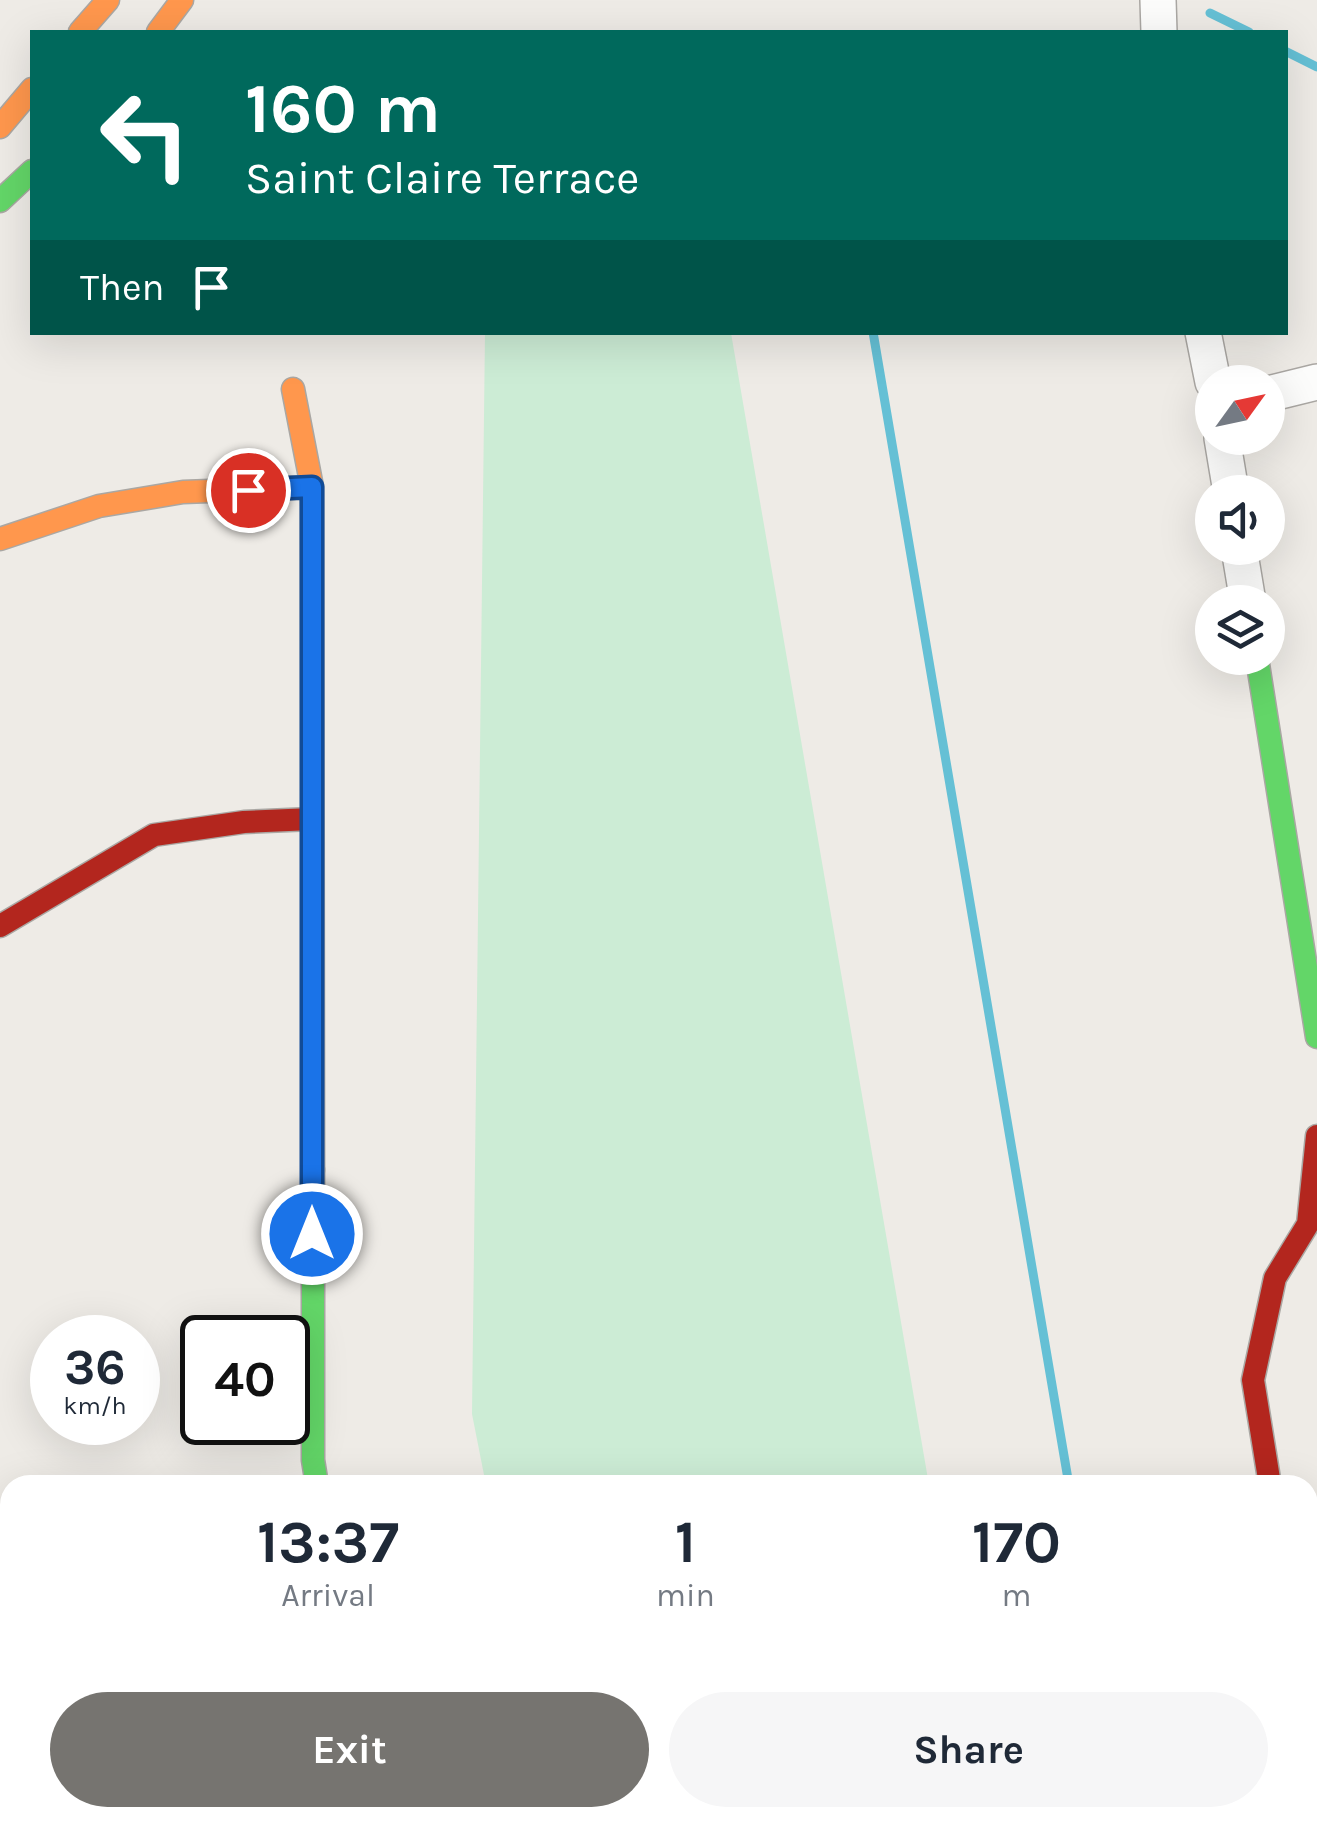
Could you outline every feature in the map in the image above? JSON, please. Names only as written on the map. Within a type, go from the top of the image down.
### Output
[{"type":"street","points":[[82,30],[108,0]]},
{"type":"street","points":[[160,30],[182,0]]},
{"type":"street","points":[[1158,0],[1159,30]]},
{"type":"street","points":[[0,127],[30,90]]},
{"type":"street","points":[[0,201],[30,174]]},
{"type":"street","points":[[1205,335],[1210,365]]},
{"type":"street","points":[[1285,390],[1317,382]]},
{"type":"street","points":[[293,389],[312,487],[312,1460],[316,1475]]},
{"type":"street","points":[[0,538],[99,506],[166,495],[312,487]]},
{"type":"street","points":[[1260,675],[1317,1037]]},
{"type":"street","points":[[0,926],[154,836],[244,822],[312,819]]},
{"type":"street","points":[[1268,1475],[1253,1380],[1275,1278],[1312,1225],[1317,1136]]},
{"type":"green space","points":[[485,335],[731,335],[927,1475],[484,1475],[472,1414]]},
{"type":"waterway","points":[[1210,13],[1245,30]]},
{"type":"waterway","points":[[1288,52],[1317,67]]},
{"type":"waterway","points":[[874,335],[1067,1475]]},
{"type":"traffic: fast","points":[[0,201],[30,173]]},
{"type":"traffic: fast","points":[[1260,675],[1317,1037]]},
{"type":"traffic: fast","points":[[313,1170],[315,1475]]},
{"type":"traffic: slow","points":[[82,30],[108,0]]},
{"type":"traffic: slow","points":[[160,30],[182,0]]},
{"type":"traffic: slow","points":[[0,127],[30,91]]},
{"type":"traffic: slow","points":[[293,389],[312,487],[313,1170]]},
{"type":"traffic: slow","points":[[0,539],[99,506],[183,492],[312,487]]},
{"type":"traffic: jam","points":[[0,926],[154,835],[244,822],[312,819]]},
{"type":"traffic: jam","points":[[1268,1475],[1253,1380],[1275,1278],[1308,1224],[1317,1136]]},
{"type":"route","points":[[248,490],[312,487],[312,1234]]}]
